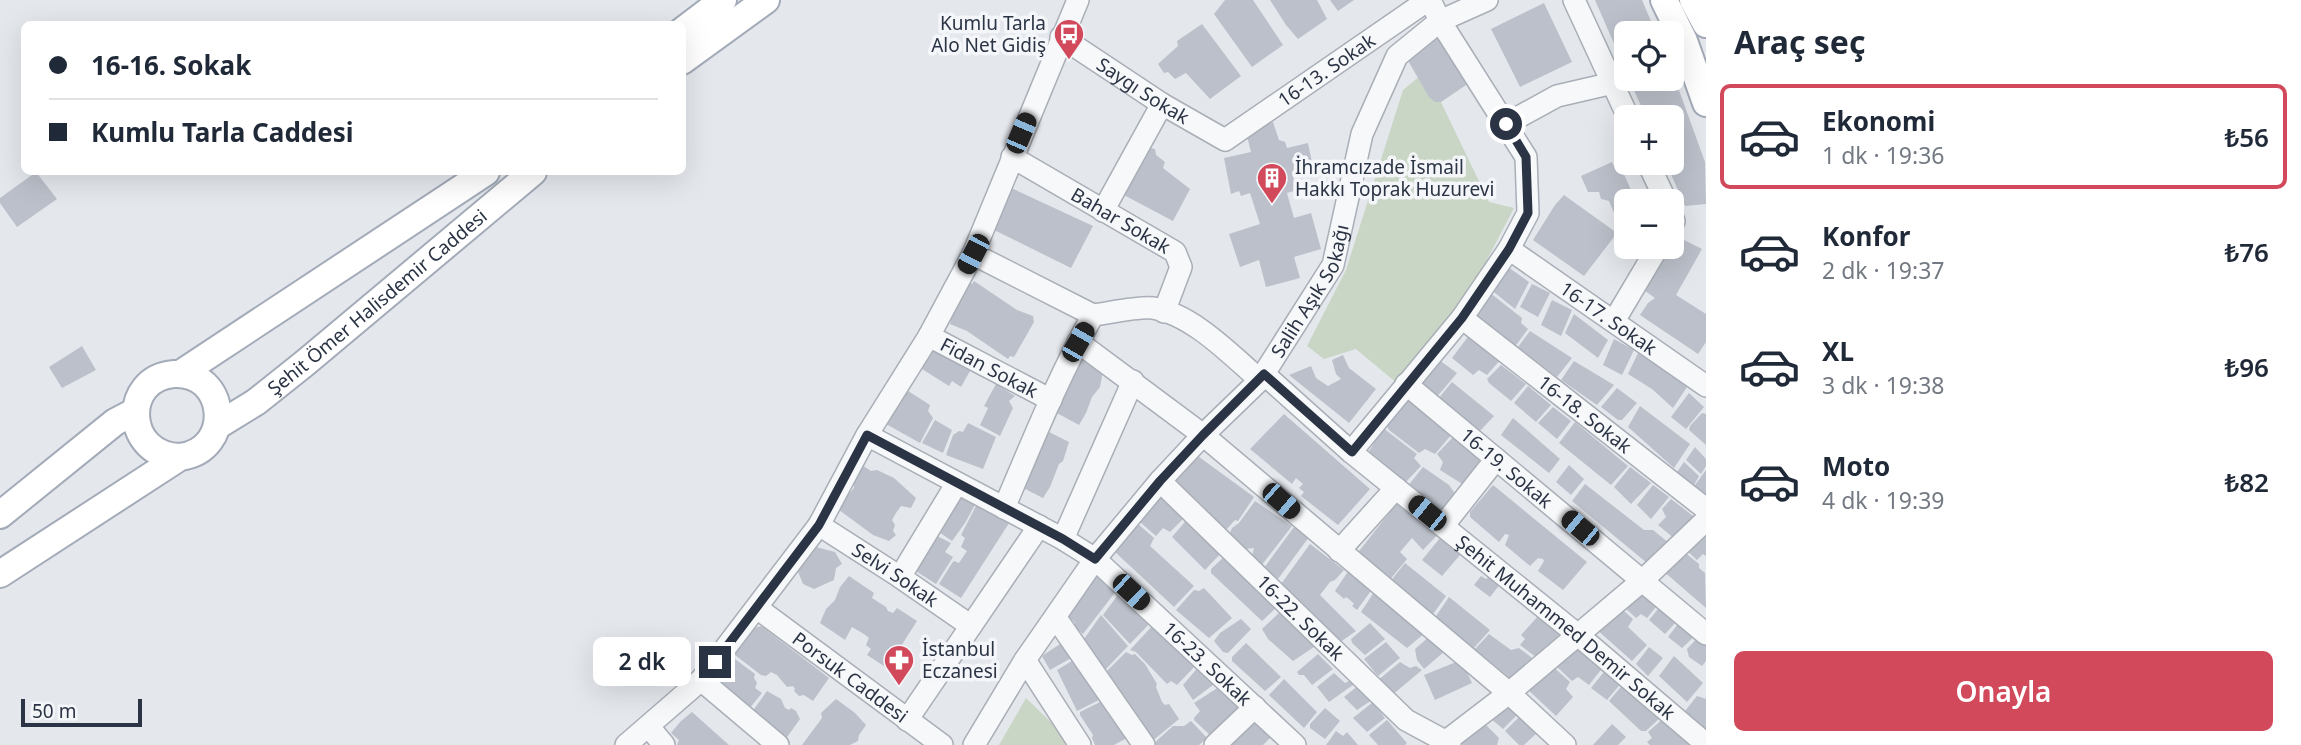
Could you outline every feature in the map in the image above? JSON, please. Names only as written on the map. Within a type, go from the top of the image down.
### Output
[{"type":"main road","points":[[686,27],[723,0]]},
{"type":"main road","points":[[686,58],[766,0]]},
{"type":"main road","points":[[1664,0],[1684,41],[1706,103]]},
{"type":"main road","points":[[1693,0],[1706,24]]},
{"type":"main road","name":"Şehit Ömer Halisdemir Caddesi","points":[[180,374],[481,175]]},
{"type":"main road","name":"Şehit Ömer Halisdemir Caddesi","points":[[217,426],[256,402],[305,363],[529,175]]},
{"type":"main road","points":[[0,574],[180,457],[202,448],[212,438],[217,426],[218,409],[211,391],[196,379],[180,374],[167,375],[150,384],[141,396],[136,411],[138,429],[149,445],[165,455],[180,457]]},
{"type":"main road","points":[[0,515],[115,422],[136,411]]},
{"type":"street","points":[[626,745],[701,680],[819,525],[867,435],[929,336],[973,254],[1078,0]]},
{"type":"street","points":[[1352,452],[1462,318],[1509,249],[1528,213],[1526,157],[1429,0]]},
{"type":"street","name":"16-13. Sokak","points":[[1225,140],[1429,0]]},
{"type":"street","name":"Salih Aşık Sokağı","points":[[974,745],[1025,660],[1095,559],[1160,481],[1262,377],[1332,265],[1362,134],[1397,56],[1440,21],[1487,0]]},
{"type":"street","points":[[1574,0],[1623,105]]},
{"type":"street","name":"Saygı Sokak","points":[[1061,37],[1162,104],[1225,140]]},
{"type":"street","points":[[1506,124],[1557,96],[1613,83]]},
{"type":"street","points":[[1103,211],[1162,104]]},
{"type":"street","name":"Bahar Sokak","points":[[1012,157],[1175,252],[1181,267],[1164,312]]},
{"type":"street","name":"16-17. Sokak","points":[[1509,249],[1706,386]]},
{"type":"street","points":[[973,254],[1093,315],[1152,307],[1164,312]]},
{"type":"street","points":[[1614,321],[1651,259]]},
{"type":"street","name":"Şehit Muhammed Demir Sokak","points":[[1164,312],[1178,316],[1207,335],[1262,377],[1578,635],[1706,744]]},
{"type":"street","points":[[1004,508],[1051,400],[1093,315]]},
{"type":"street","name":"16-18. Sokak","points":[[1462,318],[1706,509]]},
{"type":"street","name":"Fidan Sokak","points":[[929,336],[1051,400]]},
{"type":"street","points":[[1078,342],[1203,435],[1509,693],[1564,745]]},
{"type":"street","points":[[1063,539],[1133,381]]},
{"type":"street","name":"16-19. Sokak","points":[[1406,384],[1706,634]]},
{"type":"street","name":"16-23. Sokak","points":[[867,435],[1063,539],[1095,559],[1295,745]]},
{"type":"street","points":[[1443,526],[1496,458]]},
{"type":"street","name":"16-22. Sokak","points":[[1160,481],[1406,720],[1445,743]]},
{"type":"street","points":[[900,577],[957,483]]},
{"type":"street","points":[[1339,551],[1396,488]]},
{"type":"street","points":[[1445,743],[1643,580],[1706,520]]},
{"type":"street","name":"Selvi Sokak","points":[[819,525],[971,626]]},
{"type":"street","points":[[907,720],[1038,526]]},
{"type":"street","name":"Porsuk Caddesi","points":[[757,608],[942,745]]},
{"type":"street","points":[[1056,618],[1144,745]]},
{"type":"street","points":[[1025,660],[1080,745]]},
{"type":"street","points":[[701,680],[778,745]]},
{"type":"street","points":[[1215,745],[1255,707]]},
{"type":"street","points":[[649,727],[664,745]]},
{"type":"green space","points":[[1426,71],[1489,202],[1514,208],[1466,300],[1399,385],[1356,349],[1324,359],[1307,346],[1346,270],[1403,90]]},
{"type":"green space","points":[[1026,698],[1060,731],[1069,745],[999,745]]},
{"type":"building","points":[[1225,0],[1253,0],[1283,45],[1252,67],[1214,14]]},
{"type":"building","points":[[1270,0],[1317,0],[1327,19],[1298,39]]},
{"type":"building","points":[[1330,0],[1354,0],[1338,11]]},
{"type":"building","points":[[1595,0],[1642,0],[1651,21],[1614,21],[1614,44]]},
{"type":"building","points":[[1544,3],[1572,62],[1520,87],[1491,29]]},
{"type":"building","points":[[1202,24],[1241,76],[1210,99],[1186,73],[1175,79],[1168,72],[1164,73],[1158,64],[1178,46],[1177,41]]},
{"type":"building","points":[[1439,29],[1469,83],[1441,102],[1435,102],[1429,97],[1407,59]]},
{"type":"building","points":[[1634,91],[1679,91],[1705,162],[1706,204],[1685,206],[1684,189],[1677,189],[1671,175],[1684,175],[1684,105],[1641,105]]},
{"type":"building","name":"İhramcızade İsmail Hakkı Toprak Huzurevi","points":[[1273,122],[1279,140],[1285,142],[1287,148],[1308,143],[1314,172],[1293,177],[1297,190],[1287,193],[1294,218],[1311,213],[1321,249],[1294,257],[1300,278],[1266,287],[1259,260],[1240,267],[1229,234],[1260,224],[1250,193],[1241,196],[1239,191],[1231,194],[1224,158],[1251,152],[1246,132]]},
{"type":"building","points":[[1146,147],[1155,149],[1156,155],[1165,162],[1163,168],[1190,189],[1173,221],[1122,194]]},
{"type":"building","points":[[1612,162],[1614,175],[1624,175],[1631,189],[1614,189],[1614,213],[1609,201],[1601,199],[1599,192],[1588,192],[1581,176]]},
{"type":"building","points":[[32,175],[38,175],[57,199],[17,227],[0,203],[0,198]]},
{"type":"building","points":[[1005,185],[1093,226],[1071,268],[990,228]]},
{"type":"building","points":[[1564,195],[1614,231],[1614,237],[1584,276],[1533,240]]},
{"type":"building","points":[[1684,240],[1702,249],[1676,295],[1706,314],[1706,342],[1698,354],[1640,315],[1655,298],[1641,288],[1661,259],[1684,259]]},
{"type":"building","points":[[1508,267],[1529,282],[1515,309],[1490,289]]},
{"type":"building","points":[[974,281],[1017,310],[1033,316],[1034,322],[1014,357],[1010,356],[1008,359],[967,331],[950,324],[948,318],[969,282],[972,284]]},
{"type":"building","points":[[1532,284],[1550,293],[1538,317],[1520,307]]},
{"type":"building","points":[[1489,292],[1522,318],[1521,323],[1528,329],[1514,348],[1475,315]]},
{"type":"building","points":[[1552,300],[1572,310],[1561,336],[1541,325]]},
{"type":"building","points":[[1574,314],[1608,340],[1598,358],[1565,333]]},
{"type":"building","points":[[1530,331],[1572,358],[1557,377],[1518,347]]},
{"type":"building","points":[[1470,334],[1501,359],[1487,375],[1479,370],[1473,375],[1452,358]]},
{"type":"building","points":[[1614,339],[1634,350],[1622,375],[1603,365]]},
{"type":"building","points":[[82,346],[96,370],[62,388],[49,367]]},
{"type":"building","points":[[933,350],[970,371],[961,387],[952,381],[949,386],[922,369]]},
{"type":"building","points":[[1638,353],[1689,384],[1673,408],[1652,389],[1628,374]]},
{"type":"building","points":[[1343,355],[1349,368],[1376,389],[1349,423],[1289,375],[1311,366],[1316,378],[1328,386],[1341,379],[1336,374],[1332,360]]},
{"type":"building","points":[[1080,358],[1103,371],[1100,387],[1092,397],[1079,425],[1053,411]]},
{"type":"building","points":[[1439,360],[1457,373],[1436,398],[1420,383]]},
{"type":"building","points":[[1574,361],[1614,385],[1597,405],[1561,380]]},
{"type":"building","points":[[1501,365],[1526,384],[1511,401],[1487,379]]},
{"type":"building","points":[[1452,382],[1494,416],[1479,432],[1438,399]]},
{"type":"building","points":[[996,384],[1015,396],[1009,401],[1013,408],[1000,436],[980,425],[988,408],[984,406]]},
{"type":"building","points":[[1528,386],[1551,405],[1536,422],[1514,403]]},
{"type":"building","points":[[1617,388],[1637,403],[1622,420],[1618,420],[1601,407]]},
{"type":"building","points":[[905,389],[930,405],[928,411],[933,418],[920,443],[886,424]]},
{"type":"building","points":[[1689,393],[1704,407],[1686,429],[1671,417]]},
{"type":"building","points":[[1409,398],[1452,434],[1435,454],[1425,449],[1419,453],[1389,430],[1386,424]]},
{"type":"building","points":[[1640,406],[1690,444],[1674,468],[1628,427]]},
{"type":"building","points":[[1553,407],[1571,421],[1557,439],[1538,423]]},
{"type":"building","points":[[1702,413],[1706,414],[1706,445],[1689,430]]},
{"type":"building","points":[[1284,414],[1370,489],[1338,525],[1301,496],[1304,492],[1299,488],[1303,484],[1296,478],[1292,484],[1250,449]]},
{"type":"building","points":[[1513,418],[1560,459],[1549,473],[1501,435]]},
{"type":"building","points":[[935,420],[952,430],[943,453],[922,443]]},
{"type":"building","points":[[1575,422],[1628,466],[1611,485],[1559,443]]},
{"type":"building","points":[[968,423],[996,437],[983,469],[946,455],[953,435],[959,431],[963,432]]},
{"type":"building","points":[[1383,428],[1417,454],[1414,458],[1421,466],[1404,484],[1368,453]]},
{"type":"building","points":[[1045,430],[1069,442],[1063,461],[1043,498],[1021,487]]},
{"type":"building","points":[[1454,436],[1481,458],[1464,485],[1440,470],[1443,462],[1437,454]]},
{"type":"building","points":[[1695,447],[1706,459],[1706,466],[1701,474],[1686,460]]},
{"type":"building","points":[[1195,454],[1254,497],[1238,521],[1235,520],[1226,530],[1173,479]]},
{"type":"building","points":[[1684,462],[1699,476],[1693,487],[1675,475]]},
{"type":"building","points":[[859,463],[871,471],[877,470],[894,478],[916,498],[911,508],[901,506],[896,513],[892,520],[896,535],[889,541],[873,535],[835,507],[844,492],[849,494],[854,488],[854,471]]},
{"type":"building","points":[[1569,465],[1584,479],[1571,495],[1556,482]]},
{"type":"building","points":[[1423,467],[1449,485],[1456,495],[1440,513],[1407,487]]},
{"type":"building","points":[[1630,467],[1651,483],[1631,504],[1614,487]]},
{"type":"building","points":[[1706,470],[1706,500],[1694,490]]},
{"type":"building","points":[[1585,484],[1644,530],[1653,530],[1669,543],[1647,563],[1572,501]]},
{"type":"building","points":[[1493,485],[1587,562],[1563,590],[1538,571],[1543,559],[1538,558],[1530,566],[1505,545],[1509,535],[1505,534],[1499,542],[1470,517],[1470,512]]},
{"type":"building","points":[[1653,485],[1669,497],[1651,519],[1637,505]]},
{"type":"building","points":[[959,492],[977,501],[952,541],[936,530]]},
{"type":"building","points":[[1164,494],[1187,515],[1170,532],[1163,528],[1156,536],[1140,522]]},
{"type":"building","points":[[1401,498],[1442,530],[1423,550],[1412,538],[1400,552],[1407,559],[1388,582],[1356,555]]},
{"type":"building","points":[[1671,499],[1697,519],[1675,539],[1658,525],[1666,517],[1662,509]]},
{"type":"building","points":[[1255,501],[1292,526],[1261,566],[1252,556],[1254,548],[1246,549],[1229,535]]},
{"type":"building","points":[[978,502],[1011,520],[961,598],[939,584],[952,563],[959,563],[967,551],[961,547],[965,538],[961,535]]},
{"type":"building","points":[[1189,517],[1223,551],[1205,570],[1172,537]]},
{"type":"building","points":[[1137,523],[1154,538],[1150,546],[1194,586],[1174,607],[1114,551]]},
{"type":"building","points":[[1294,527],[1309,537],[1278,579],[1264,568]]},
{"type":"building","points":[[1706,527],[1706,556],[1703,554],[1697,560],[1685,549]]},
{"type":"building","points":[[933,534],[951,543],[945,552],[953,557],[936,584],[911,568]]},
{"type":"building","points":[[1440,538],[1460,555],[1442,576],[1422,560]]},
{"type":"building","points":[[1310,544],[1344,570],[1320,595],[1356,631],[1339,643],[1281,584]]},
{"type":"building","points":[[816,547],[835,552],[842,564],[836,568],[834,580],[814,589],[803,584],[797,569],[802,566],[800,560],[803,553]]},
{"type":"building","points":[[1683,551],[1699,564],[1699,568],[1705,573],[1706,608],[1662,570]]},
{"type":"building","points":[[1226,555],[1278,606],[1262,621],[1211,573],[1211,569]]},
{"type":"building","points":[[1405,563],[1446,596],[1431,617],[1389,583]]},
{"type":"building","points":[[1349,570],[1373,588],[1357,610],[1350,600],[1346,597],[1344,599],[1335,591]]},
{"type":"building","points":[[1101,572],[1120,586],[1083,634],[1073,626],[1075,623],[1068,616],[1069,611]]},
{"type":"building","points":[[1491,575],[1501,583],[1490,597],[1474,585],[1481,576],[1486,579]]},
{"type":"building","points":[[849,576],[874,593],[872,598],[888,611],[893,613],[897,608],[917,621],[887,668],[867,655],[871,649],[866,645],[869,638],[864,634],[852,627],[845,640],[820,623],[826,609],[835,600],[840,587]]},
{"type":"building","points":[[1641,586],[1660,602],[1647,618],[1641,614],[1636,618],[1621,604]]},
{"type":"building","points":[[1204,588],[1232,618],[1209,638],[1176,610],[1194,590]]},
{"type":"building","points":[[1120,592],[1152,621],[1130,644],[1103,615]]},
{"type":"building","points":[[1374,592],[1426,632],[1407,648],[1361,612]]},
{"type":"building","points":[[1449,597],[1490,630],[1473,649],[1434,619]]},
{"type":"building","points":[[1662,604],[1679,619],[1665,634],[1649,620]]},
{"type":"building","points":[[1617,605],[1633,619],[1628,627],[1647,645],[1632,661],[1595,628]]},
{"type":"building","points":[[1282,610],[1317,645],[1293,661],[1268,639],[1262,629]]},
{"type":"building","points":[[1101,615],[1128,646],[1105,670],[1084,639]]},
{"type":"building","points":[[1539,615],[1567,634],[1541,661],[1520,645],[1525,639],[1521,635]]},
{"type":"building","points":[[1241,619],[1251,629],[1228,653],[1223,652],[1214,641],[1220,633]]},
{"type":"building","points":[[1681,620],[1697,634],[1682,648],[1668,637]]},
{"type":"building","points":[[1370,623],[1385,639],[1365,655],[1351,639]]},
{"type":"building","points":[[1154,624],[1198,663],[1177,685],[1171,681],[1167,684],[1136,652],[1130,650]]},
{"type":"building","points":[[761,626],[829,678],[813,701],[804,695],[799,696],[793,686],[787,687],[777,675],[771,672],[766,676],[761,675],[735,655],[734,652],[749,630]]},
{"type":"building","points":[[1489,634],[1511,650],[1519,648],[1539,663],[1515,682],[1475,649]]},
{"type":"building","points":[[1701,634],[1706,638],[1706,661],[1702,666],[1689,657],[1687,649]]},
{"type":"building","points":[[1431,635],[1445,651],[1424,669],[1417,660],[1415,649]]},
{"type":"building","points":[[1575,641],[1604,666],[1589,685],[1578,677],[1572,681],[1553,663]]},
{"type":"building","points":[[1063,642],[1073,657],[1050,670],[1042,656]]},
{"type":"building","points":[[1386,642],[1400,658],[1378,676],[1364,659]]},
{"type":"building","points":[[1246,643],[1281,677],[1265,691],[1232,661],[1232,657]]},
{"type":"building","points":[[1649,647],[1663,658],[1648,676],[1636,664]]},
{"type":"building","points":[[1126,652],[1135,654],[1145,664],[1157,684],[1162,702],[1169,704],[1179,719],[1151,742],[1107,675],[1107,671]]},
{"type":"building","points":[[1318,654],[1333,669],[1312,685],[1304,675],[1297,672]]},
{"type":"building","points":[[731,656],[755,674],[755,688],[762,693],[749,709],[718,680]]},
{"type":"building","points":[[1674,656],[1703,683],[1687,702],[1659,676]]},
{"type":"building","points":[[1077,658],[1103,698],[1077,711],[1057,670]]},
{"type":"building","points":[[1461,660],[1472,683],[1435,700],[1424,675]]},
{"type":"building","points":[[1400,662],[1410,668],[1416,666],[1422,670],[1391,696],[1377,681]]},
{"type":"building","points":[[1549,663],[1570,682],[1566,689],[1573,697],[1556,716],[1523,685]]},
{"type":"building","points":[[1200,665],[1217,682],[1193,700],[1183,685]]},
{"type":"building","points":[[1607,668],[1623,681],[1607,700],[1591,688]]},
{"type":"building","points":[[1334,673],[1345,683],[1354,679],[1357,682],[1329,702],[1317,687]]},
{"type":"building","points":[[1284,679],[1317,712],[1304,728],[1269,695]]},
{"type":"building","points":[[1625,682],[1663,715],[1646,731],[1641,731],[1609,701]]},
{"type":"building","points":[[1222,685],[1244,707],[1211,736],[1194,720],[1200,711],[1194,703]]},
{"type":"building","points":[[1359,685],[1372,700],[1357,710],[1344,697]]},
{"type":"building","points":[[767,691],[781,699],[785,708],[796,711],[800,719],[785,740],[752,712]]},
{"type":"building","points":[[1697,696],[1706,699],[1706,731],[1685,711]]},
{"type":"building","points":[[1505,697],[1520,712],[1503,729],[1489,717]]},
{"type":"building","points":[[836,699],[866,725],[858,741],[850,745],[802,745],[822,718],[821,713]]},
{"type":"building","points":[[1104,700],[1127,738],[1114,745],[1095,745],[1093,735],[1080,715],[1080,712]]},
{"type":"building","points":[[1373,702],[1385,718],[1367,732],[1353,718]]},
{"type":"building","points":[[1325,708],[1340,721],[1325,739],[1310,728],[1310,724]]},
{"type":"building","points":[[692,712],[729,745],[677,745],[679,740],[671,733]]},
{"type":"building","points":[[1521,715],[1539,731],[1524,745],[1519,745],[1505,731]]},
{"type":"building","points":[[1256,717],[1274,734],[1263,745],[1222,745]]},
{"type":"building","points":[[1665,717],[1694,742],[1687,745],[1650,745],[1647,742],[1652,738],[1648,732]]},
{"type":"building","points":[[1480,719],[1499,738],[1497,745],[1463,745],[1457,739]]},
{"type":"building","points":[[1387,720],[1407,743],[1405,745],[1378,745],[1369,735]]},
{"type":"building","points":[[1191,721],[1207,738],[1199,745],[1152,745],[1173,726],[1184,726]]},
{"type":"building","points":[[1612,724],[1626,737],[1618,745],[1593,745]]},
{"type":"building","points":[[1336,731],[1343,736],[1347,732],[1358,745],[1326,745]]},
{"type":"place","name":"Kumlu Tarla Alo Net Gidiş","points":[[1069,61]]},
{"type":"place","name":"İhramcızade İsmail Hakkı Toprak Huzurevi","points":[[1272,205]]},
{"type":"place","name":"İstanbul Eczanesi","points":[[899,687]]},
{"type":"route","points":[[715,662],[819,525],[867,435],[1063,539],[1095,559],[1160,481],[1264,374],[1352,452],[1462,318],[1509,249],[1528,213],[1526,157],[1506,124]]}]
